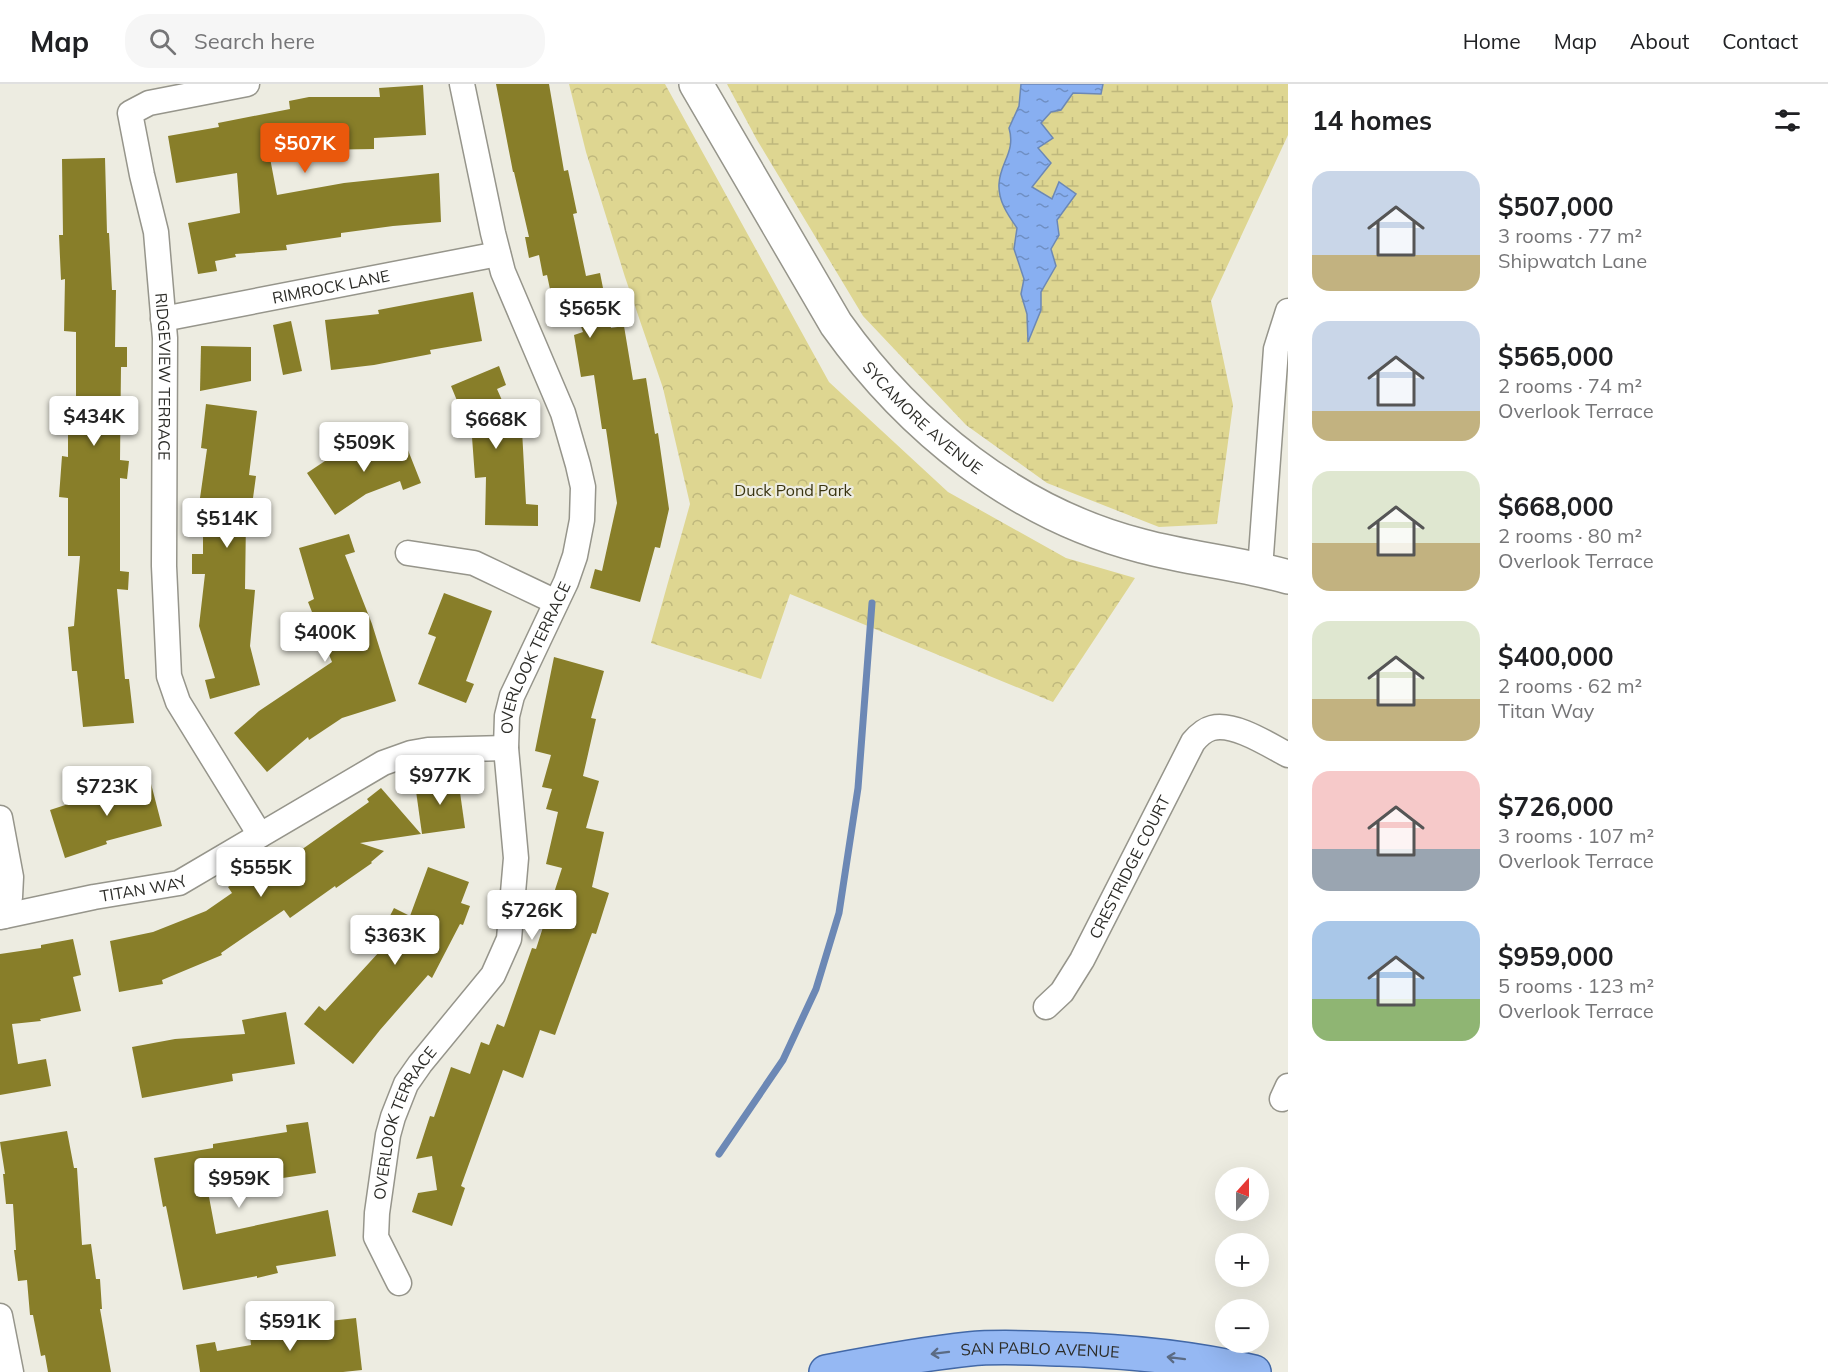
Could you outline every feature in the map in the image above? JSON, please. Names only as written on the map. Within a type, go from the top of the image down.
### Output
[{"type":"main road","name":"SAN PABLO AVENUE","points":[[826,1372],[960,1350],[1025,1348],[1117,1351],[1213,1362],[1254,1372]]},
{"type":"street","name":"RIDGEVIEW TERRACE","points":[[247,84],[149,103],[130,113],[156,232],[163,319],[164,566],[169,676],[178,702],[260,835]]},
{"type":"street","name":"OVERLOOK TERRACE","points":[[399,1283],[376,1237],[377,1213],[393,1117],[406,1084],[493,975],[508,939],[516,858],[506,748],[507,716],[512,696],[575,556],[582,520],[583,487],[578,465],[563,414],[503,272],[462,84]]},
{"type":"street","name":"SYCAMORE AVENUE","points":[[696,84],[836,324],[858,355],[894,395],[944,443],[989,476],[1064,520],[1141,546],[1274,573]]},
{"type":"street","name":"RIMROCK LANE","points":[[163,319],[498,254]]},
{"type":"street","points":[[1274,573],[1276,349],[1287,315]]},
{"type":"street","points":[[408,553],[474,564],[556,602]]},
{"type":"street","name":"CRESTRIDGE COURT","points":[[1046,1007],[1062,992],[1079,965],[1186,751],[1201,734],[1211,728],[1235,729],[1288,755]]},
{"type":"street","name":"TITAN WAY","points":[[1,915],[179,883],[383,762],[428,750],[506,748]]},
{"type":"street","points":[[0,818],[11,877],[10,897],[1,915]]},
{"type":"street","points":[[0,1316],[11,1372]]},
{"type":"green space","name":"Duck Pond Park","points":[[569,84],[665,84],[829,382],[948,492],[1066,558],[1135,578],[1053,702],[790,594],[761,679],[651,643],[690,504],[663,388],[586,152]]},
{"type":"green space","points":[[727,84],[1288,84],[1288,135],[1211,301],[1233,405],[1217,524],[1159,527],[1047,483],[966,425],[863,316],[757,140]]},
{"type":"water","points":[[1021,84],[1103,84],[1101,94],[1073,93],[1061,110],[1051,112],[1041,123],[1053,138],[1038,148],[1051,163],[1032,187],[1052,199],[1059,182],[1076,194],[1057,220],[1059,235],[1051,249],[1056,266],[1041,292],[1041,310],[1028,342],[1027,314],[1021,294],[1024,279],[1014,249],[1017,228],[1004,208],[999,190],[1000,176],[1011,144],[1009,128],[1019,106]]},
{"type":"building","points":[[496,84],[549,84],[564,171],[568,170],[577,213],[573,214],[586,276],[600,273],[611,328],[624,326],[633,380],[646,378],[655,434],[658,433],[669,509],[660,548],[655,547],[640,602],[590,588],[595,569],[602,571],[617,503],[606,429],[602,429],[594,375],[581,377],[574,335],[583,332],[580,324],[558,327],[547,275],[543,276],[539,255],[529,258],[525,237],[529,237],[513,172]]},
{"type":"building","points":[[423,85],[426,135],[374,138],[374,149],[311,150],[270,158],[277,195],[344,183],[439,173],[441,222],[341,233],[341,237],[286,245],[287,250],[235,254],[236,257],[215,261],[217,271],[198,274],[188,223],[240,213],[237,173],[176,183],[168,136],[219,127],[218,123],[290,109],[289,101],[309,97],[380,97],[379,88]]},
{"type":"building","points":[[105,158],[107,233],[109,233],[112,290],[116,290],[115,347],[127,347],[127,367],[121,367],[120,460],[129,461],[127,479],[120,478],[120,571],[129,572],[128,590],[117,589],[125,679],[129,679],[134,723],[83,727],[77,671],[72,671],[68,627],[74,626],[80,556],[68,556],[68,498],[59,497],[62,456],[68,457],[68,399],[76,399],[76,332],[64,331],[65,279],[61,280],[59,235],[63,235],[62,159]]},
{"type":"building","points":[[473,292],[482,341],[430,350],[431,354],[374,365],[331,370],[325,320],[379,314],[378,310]]},
{"type":"building","points":[[291,321],[302,371],[283,375],[273,325]]},
{"type":"building","points":[[201,346],[251,347],[251,381],[200,391]]},
{"type":"building","points":[[499,366],[506,385],[497,389],[515,430],[522,430],[526,504],[538,505],[538,526],[485,525],[486,477],[475,478],[472,437],[451,386]]},
{"type":"building","points":[[206,404],[257,411],[249,475],[256,476],[250,520],[246,519],[245,589],[255,590],[250,646],[260,685],[210,699],[205,680],[215,678],[199,626],[205,574],[192,574],[192,554],[203,554],[203,513],[198,512],[207,449],[201,448]]},
{"type":"building","points":[[402,435],[421,483],[403,490],[400,481],[366,494],[335,515],[307,473],[343,449],[347,455]]},
{"type":"building","points":[[349,534],[355,552],[345,555],[372,624],[396,701],[342,718],[309,740],[308,737],[267,772],[234,733],[259,711],[332,662],[308,602],[314,599],[299,548]]},
{"type":"building","points":[[444,593],[492,611],[466,681],[474,684],[466,703],[418,684],[436,637],[428,634]]},
{"type":"building","points":[[554,657],[604,671],[591,718],[596,719],[583,776],[599,781],[586,828],[604,832],[592,887],[609,893],[596,934],[592,933],[555,1035],[540,1030],[523,1078],[503,1070],[461,1186],[465,1188],[452,1226],[412,1212],[418,1193],[437,1190],[432,1156],[416,1159],[430,1116],[434,1117],[451,1067],[470,1074],[481,1042],[489,1045],[497,1024],[504,1027],[532,948],[536,949],[562,868],[546,864],[558,812],[546,809],[552,789],[542,787],[551,755],[535,751]]},
{"type":"building","points":[[149,776],[162,826],[106,841],[107,844],[65,858],[50,810],[108,791],[107,787]]},
{"type":"building","points":[[458,778],[465,828],[422,834],[415,784]]},
{"type":"building","points":[[381,788],[421,834],[360,843],[384,851],[372,863],[290,918],[284,910],[221,953],[222,955],[162,980],[163,984],[119,992],[110,941],[153,932],[206,911],[232,893],[228,887],[244,877],[250,886],[369,802],[367,799]]},
{"type":"building","points":[[428,867],[469,882],[461,903],[470,906],[463,925],[460,924],[432,978],[428,975],[353,1064],[304,1024],[319,1006],[325,1011],[380,951],[374,947],[394,908],[410,916]]},
{"type":"building","points":[[73,939],[81,975],[73,977],[81,1011],[40,1019],[41,1021],[12,1024],[18,1064],[46,1059],[51,1086],[0,1095],[0,954],[41,948],[41,945]]},
{"type":"building","points":[[286,1012],[295,1064],[232,1074],[233,1081],[142,1098],[132,1047],[175,1039],[245,1034],[242,1020]]},
{"type":"building","points":[[308,1122],[316,1173],[263,1181],[265,1188],[209,1197],[216,1234],[328,1210],[336,1256],[276,1266],[278,1273],[257,1278],[257,1276],[183,1290],[154,1158],[213,1148],[213,1144],[287,1132],[286,1125]]},
{"type":"building","points":[[67,1131],[74,1168],[77,1168],[82,1245],[91,1244],[96,1279],[100,1279],[102,1309],[100,1309],[111,1372],[48,1372],[45,1355],[41,1356],[33,1315],[30,1315],[27,1280],[18,1281],[14,1250],[16,1250],[13,1204],[6,1204],[3,1174],[5,1174],[0,1142]]},
{"type":"building","points":[[356,1318],[362,1370],[200,1372],[196,1345],[215,1342],[217,1351],[251,1345],[250,1336],[313,1332],[312,1323]]},
{"type":"waterway","points":[[719,1154],[783,1060],[816,989],[839,913],[858,788],[872,603]]}]
